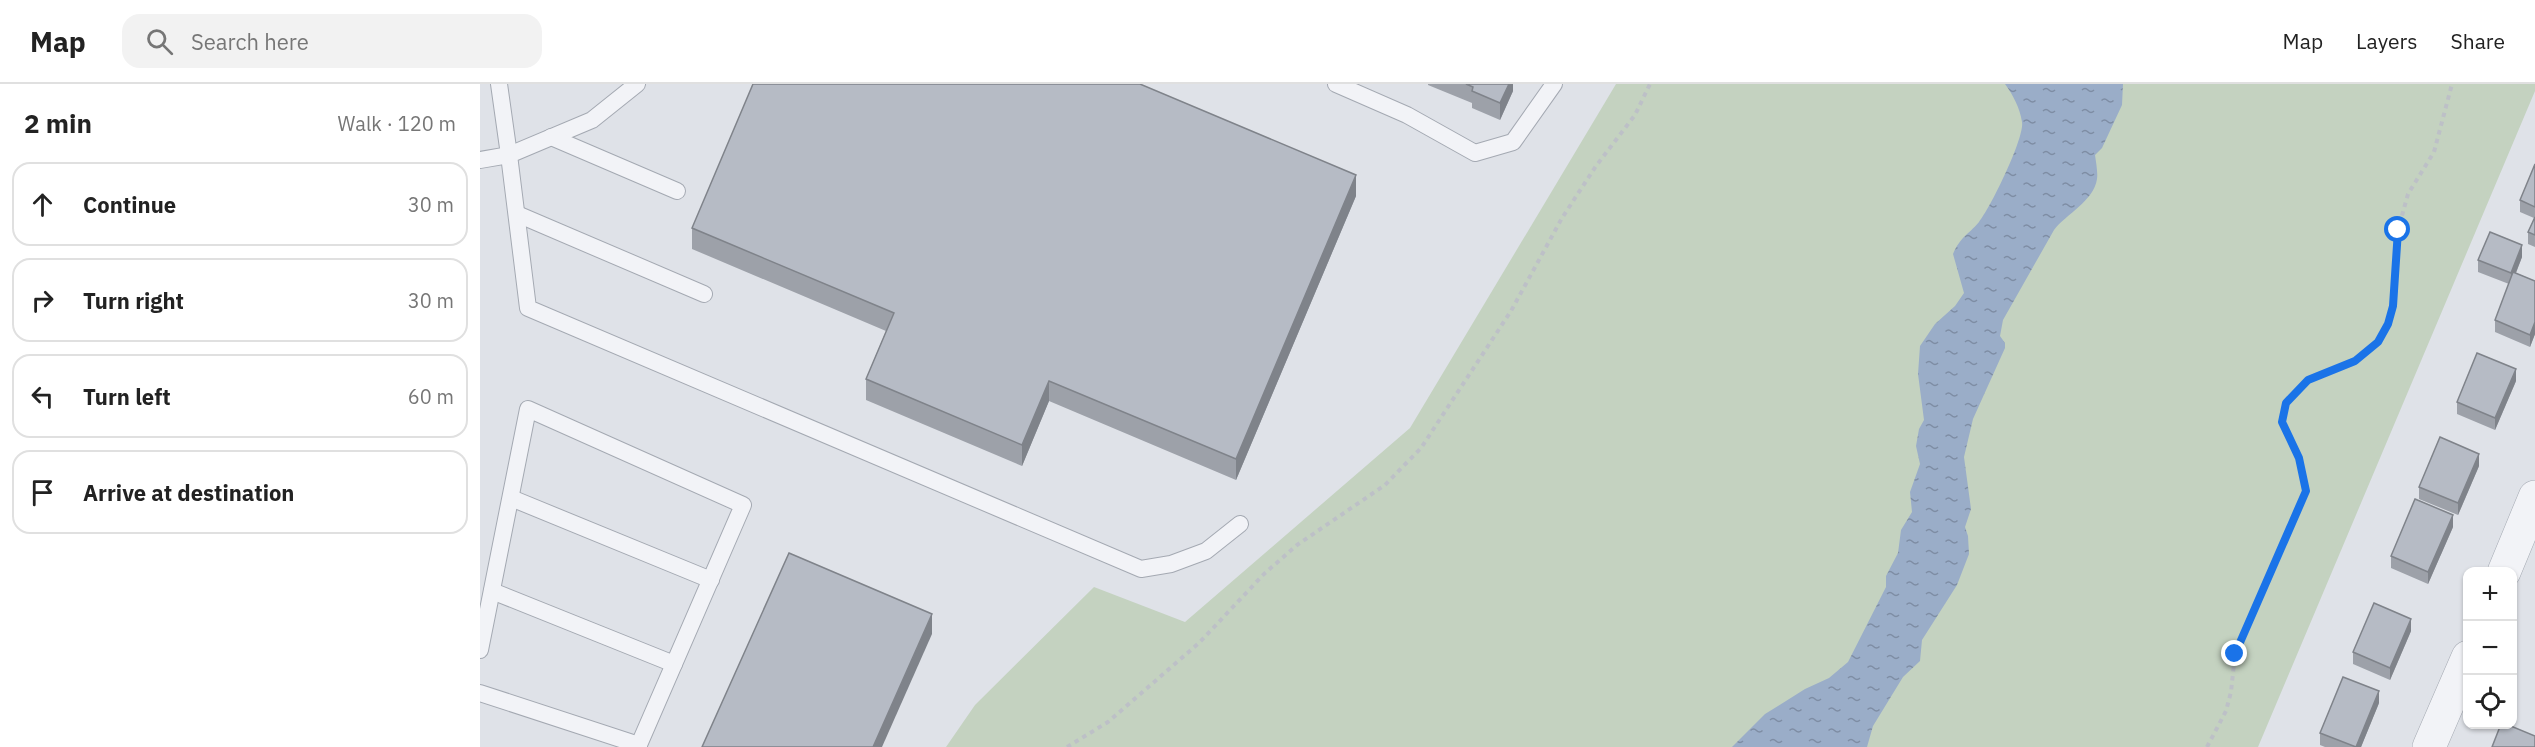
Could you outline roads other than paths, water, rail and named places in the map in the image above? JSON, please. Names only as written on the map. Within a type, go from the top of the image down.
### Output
[{"type":"street","points":[[2506,567],[2535,497]]},
{"type":"street","points":[[2429,747],[2463,669]]},
{"type":"lane","points":[[499,84],[528,308],[1141,569],[1171,564],[1206,551],[1240,524]]},
{"type":"lane","points":[[480,160],[509,154],[591,120],[637,84]]},
{"type":"lane","points":[[1336,84],[1407,115],[1475,153],[1513,142],[1554,84]]},
{"type":"lane","points":[[551,137],[677,191]]},
{"type":"lane","points":[[516,213],[704,294]]},
{"type":"lane","points":[[480,650],[528,409],[743,505],[638,746],[480,693]]},
{"type":"lane","points":[[510,498],[711,580]]},
{"type":"lane","points":[[492,591],[674,664]]},
{"type":"water","points":[[2005,84],[2123,84],[2122,105],[2102,148],[2095,155],[2097,177],[2095,187],[2085,201],[2054,230],[2003,320],[2000,336],[2005,343],[2005,348],[1973,419],[1964,457],[1971,509],[1965,527],[1969,554],[1957,585],[1922,640],[1920,661],[1903,677],[1873,726],[1867,747],[1732,747],[1765,714],[1805,689],[1829,678],[1848,662],[1886,587],[1886,576],[1898,553],[1901,530],[1912,512],[1910,492],[1920,464],[1916,446],[1919,429],[1924,420],[1918,374],[1920,346],[1935,324],[1955,306],[1964,293],[1953,254],[1991,203],[2013,157],[2021,130],[2022,122],[2018,107]]}]
